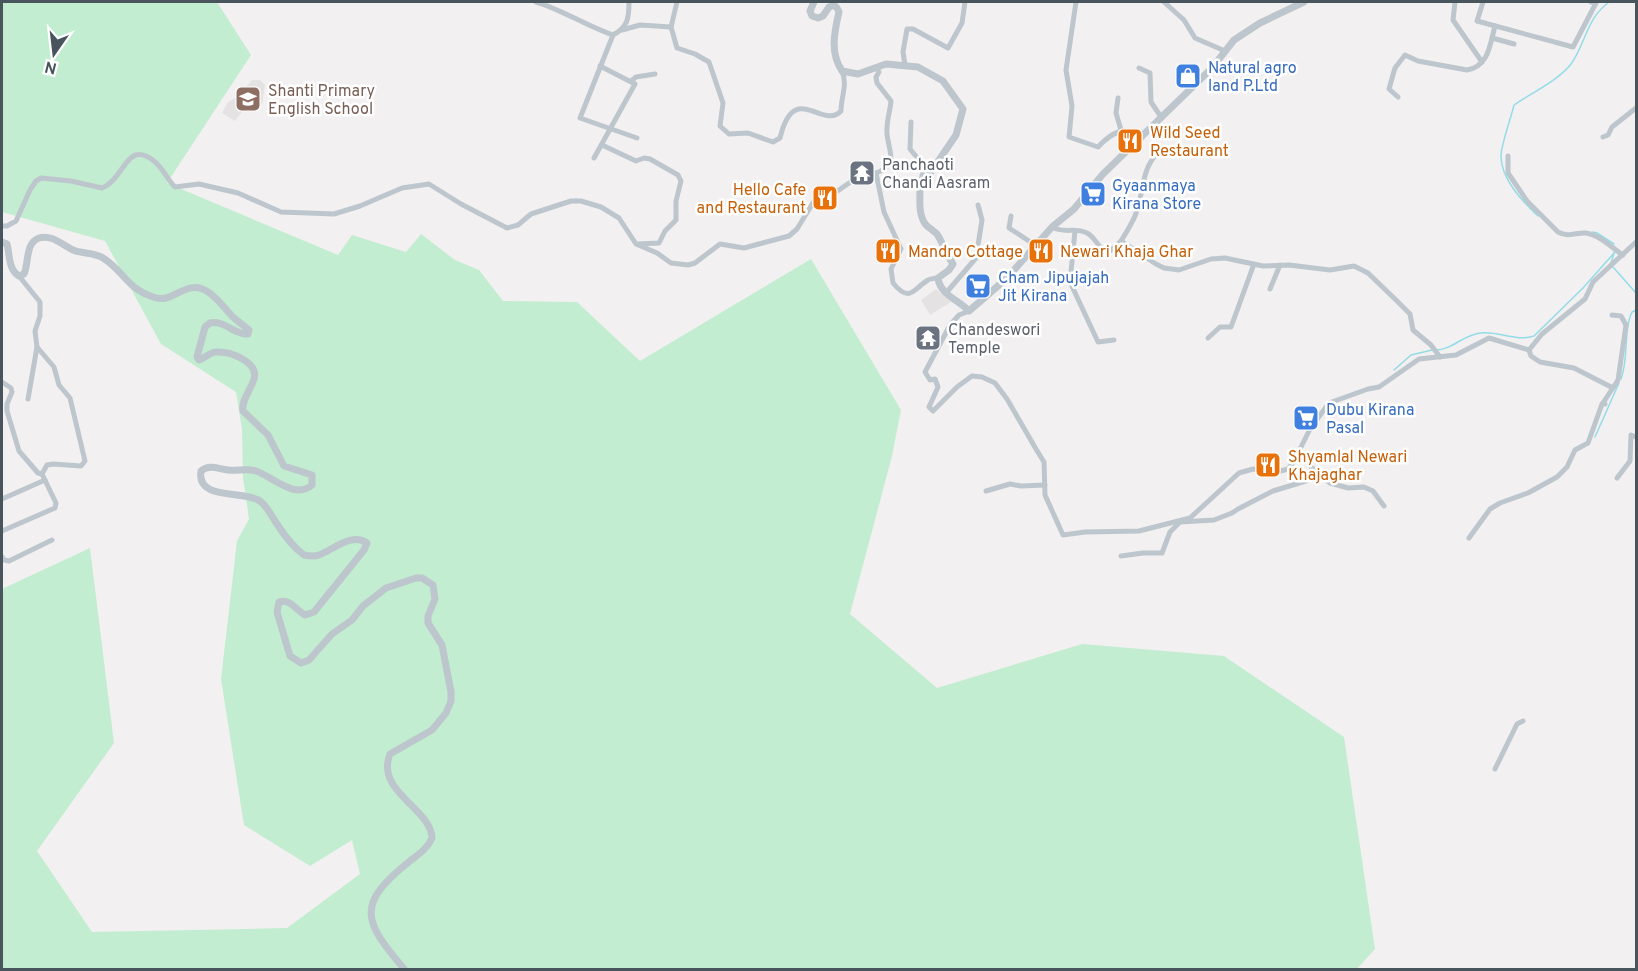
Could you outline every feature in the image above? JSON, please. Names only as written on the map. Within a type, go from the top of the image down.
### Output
[{"type":"street","points":[[536,2],[565,12],[596,29],[613,34],[640,25],[670,27]]},
{"type":"street","points":[[622,30],[629,20],[629,2]]},
{"type":"street","points":[[677,2],[670,27],[676,48],[695,54],[709,62],[723,104],[720,126],[729,134],[748,133],[773,142],[780,138],[784,124],[792,112],[802,108],[832,116],[841,111],[845,85],[842,71],[835,61],[833,45],[838,12],[834,5],[829,7],[823,16],[818,18],[812,16],[810,12],[814,2]]},
{"type":"street","points":[[905,65],[903,52],[908,29],[913,29],[948,48],[962,23],[965,2]]},
{"type":"street","points":[[1076,2],[1066,70],[1072,106],[1069,137],[1098,147],[1122,130],[1135,132],[1142,138]]},
{"type":"street","points":[[1164,2],[1184,20],[1195,38],[1225,51]]},
{"type":"street","points":[[1304,2],[1260,23],[1234,40],[1212,68],[1104,174],[1074,209],[1052,227],[1006,279],[969,311],[959,315],[950,325],[925,372],[930,380],[935,379],[938,387],[929,407],[933,411],[957,387],[972,376],[982,377],[995,383],[1044,462],[1045,495],[1063,535],[1085,532],[1139,531],[1180,522],[1214,520],[1273,491],[1306,481],[1312,468]]},
{"type":"street","points":[[1455,2],[1453,20],[1482,62]]},
{"type":"street","points":[[1483,2],[1477,21],[1573,47],[1596,3],[1591,2]]},
{"type":"street","points":[[1398,97],[1389,89],[1395,68],[1405,55],[1418,61],[1467,70],[1475,68],[1486,58],[1495,26]]},
{"type":"street","points":[[613,34],[580,118],[638,138]]},
{"type":"street","points":[[1492,38],[1514,44]]},
{"type":"street","points":[[842,71],[858,74],[886,63],[918,67],[937,76],[952,92],[963,109],[956,135],[920,188]]},
{"type":"street","points":[[594,158],[635,84],[600,66]]},
{"type":"street","points":[[2,226],[16,221],[30,190],[41,178],[71,181],[102,188],[114,182],[128,158],[140,155],[156,162],[176,187],[200,184],[238,193],[281,212],[289,213],[334,214],[360,206],[402,188],[429,184],[461,204],[507,228],[513,228],[531,214],[572,201],[581,201],[601,207],[619,218],[636,244],[657,253],[671,263],[688,265],[701,260],[720,244],[744,248],[782,239],[797,229],[816,198],[845,187],[868,170],[876,173],[886,169],[890,163],[891,147],[887,134],[891,100],[878,83],[876,77],[879,72],[876,67]]},
{"type":"street","points":[[1139,68],[1150,73],[1151,102],[1161,117]]},
{"type":"street","points":[[631,81],[636,77],[655,74]]},
{"type":"street","points":[[1118,98],[1116,113],[1122,130]]},
{"type":"street","points":[[1603,137],[1636,108]]},
{"type":"street","points":[[876,173],[884,212],[902,249],[891,269],[893,283],[903,292],[910,293],[916,291],[928,280],[938,278],[953,264],[937,235],[925,223],[920,212],[920,188],[924,166],[910,149],[911,122]]},
{"type":"street","points":[[602,146],[636,161],[644,158],[650,159],[678,175],[681,181],[676,201],[676,219],[672,225],[665,231],[659,243],[636,244]]},
{"type":"street","points":[[1052,227],[1064,231],[1088,233],[1101,249],[1110,251],[1121,241],[1136,215],[1146,169],[1160,150]]},
{"type":"street","points":[[1508,156],[1508,173],[1527,201],[1549,224],[1564,235],[1579,233],[1594,235],[1623,255]]},
{"type":"street","points":[[946,294],[976,258],[981,220],[978,205]]},
{"type":"street","points":[[1011,216],[1008,228],[1035,245]]},
{"type":"street","points":[[1075,231],[1070,282],[1098,342],[1114,340]]},
{"type":"street","points":[[19,276],[24,274],[26,269],[30,245],[35,240],[46,237],[77,251],[100,255],[115,267],[136,290],[155,298],[172,297],[190,288],[203,289],[213,295],[233,317],[249,330],[248,334],[240,334],[221,323],[210,323],[205,327],[197,357],[199,360],[203,359],[218,351],[243,358],[252,366],[255,371],[254,378],[242,406],[243,411],[268,435],[285,466],[312,475],[312,485],[300,491],[275,482],[256,471],[227,470],[215,467],[205,468],[201,471],[200,477],[209,490],[249,496],[260,502],[283,533],[304,555],[319,555],[337,545],[356,540],[363,540],[367,543],[364,550],[314,612],[305,615],[290,603],[283,600],[279,602],[277,612],[282,633],[290,656],[295,660],[301,663],[309,660],[332,634],[352,620],[363,606],[386,588],[416,578],[422,578],[433,585],[435,598],[428,616],[428,623],[442,645],[451,701],[447,712],[432,730],[390,754],[386,770],[390,780],[429,825],[432,838],[427,847],[382,885],[371,903],[369,913],[376,934],[405,969]]},
{"type":"street","points":[[1121,241],[1145,259],[1164,268],[1179,270],[1211,259],[1225,258],[1263,266],[1280,265],[1330,270],[1354,266],[1368,273],[1410,315],[1413,330],[1431,345],[1438,355]]},
{"type":"street","points":[[2,242],[7,244],[13,270],[40,302],[40,316],[35,331],[37,347],[28,399]]},
{"type":"street","points":[[1529,350],[1542,334],[1585,299],[1593,282],[1636,242]]},
{"type":"street","points":[[1208,338],[1216,328],[1232,327],[1254,264]]},
{"type":"street","points":[[1270,289],[1280,265]]},
{"type":"street","points":[[938,278],[939,285],[946,294],[963,304],[969,311]]},
{"type":"street","points":[[1469,538],[1490,509],[1528,493],[1557,477],[1567,467],[1575,450],[1588,443],[1620,371],[1626,325],[1621,316],[1612,315]]},
{"type":"street","points":[[1121,556],[1162,553],[1170,532],[1180,522],[1190,518],[1239,472],[1253,469],[1277,472],[1288,469],[1310,429],[1329,403],[1379,387],[1419,359],[1438,355],[1456,355],[1490,338],[1529,350]]},
{"type":"street","points":[[37,347],[54,367],[59,385],[70,398],[85,461],[81,466],[47,465],[42,474]]},
{"type":"street","points":[[1529,350],[1531,356],[1540,362],[1581,371],[1613,388]]},
{"type":"street","points":[[2,382],[11,388],[12,392],[7,411],[19,451],[38,473],[42,474],[56,503],[54,508],[2,531]]},
{"type":"street","points":[[1617,477],[1630,461],[1631,435],[1636,437]]},
{"type":"street","points":[[1299,451],[1312,468],[1330,483],[1348,488],[1364,487],[1373,491],[1384,506]]},
{"type":"street","points":[[2,499],[45,480]]},
{"type":"street","points":[[986,491],[1011,484],[1045,486]]},
{"type":"street","points":[[2,557],[9,561],[52,540]]},
{"type":"street","points":[[1495,769],[1517,724],[1523,721]]},
{"type":"shaded area","name":"Shanti Primary English School","points":[[252,80],[260,80],[265,85],[262,104],[247,105],[235,121],[222,113],[228,102],[238,96]]},
{"type":"shaded area","points":[[936,289],[951,302],[930,315],[921,300]]},
{"type":"green space","points":[[2,2],[217,2],[251,55],[167,183],[338,255],[352,235],[406,252],[421,234],[455,260],[479,270],[503,301],[577,302],[640,361],[811,259],[901,410],[892,456],[850,614],[937,688],[1082,644],[1224,656],[1344,737],[1375,949],[1356,970],[2,969],[2,589],[90,548],[114,743],[37,851],[92,932],[287,928],[360,874],[352,840],[310,866],[244,825],[221,679],[237,541],[249,519],[243,478],[242,429],[236,392],[161,344],[105,241],[2,212]]},
{"type":"waterway","points":[[1538,216],[1525,204],[1508,181],[1502,165],[1503,145],[1514,105],[1566,70],[1576,56],[1595,16],[1609,2]]},
{"type":"waterway","points":[[1593,232],[1614,244]]},
{"type":"waterway","points":[[1436,350],[1481,333],[1520,338],[1534,336],[1583,288],[1615,252]]},
{"type":"waterway","points":[[1611,263],[1614,253]]},
{"type":"waterway","points":[[1613,267],[1636,293]]},
{"type":"waterway","points":[[1621,379],[1629,319],[1632,312],[1636,310]]},
{"type":"waterway","points":[[1394,370],[1411,355],[1432,350]]},
{"type":"waterway","points":[[1595,437],[1619,383]]},
{"type":"place","name":"Natural agro land P.Ltd","points":[[1188,76]]},
{"type":"place","name":"Shanti Primary English School","points":[[248,99]]},
{"type":"place","name":"Wild Seed Restaurant","points":[[1130,141]]},
{"type":"place","name":"Panchaoti Chandi Aasram","points":[[862,173]]},
{"type":"place","name":"Gyaanmaya Kirana Store","points":[[1093,194]]},
{"type":"place","name":"Hello Cafe and Restaurant","points":[[825,198]]},
{"type":"place","name":"Mandro Cottage","points":[[888,251]]},
{"type":"place","name":"Newari Khaja Ghar","points":[[1041,251]]},
{"type":"place","name":"Cham Jipujajah Jit Kirana","points":[[978,286]]},
{"type":"place","name":"Chandeswori Temple","points":[[928,338]]},
{"type":"place","name":"Dubu Kirana Pasal","points":[[1306,418]]},
{"type":"place","name":"Shyamlal Newari Khajaghar","points":[[1268,465]]}]
